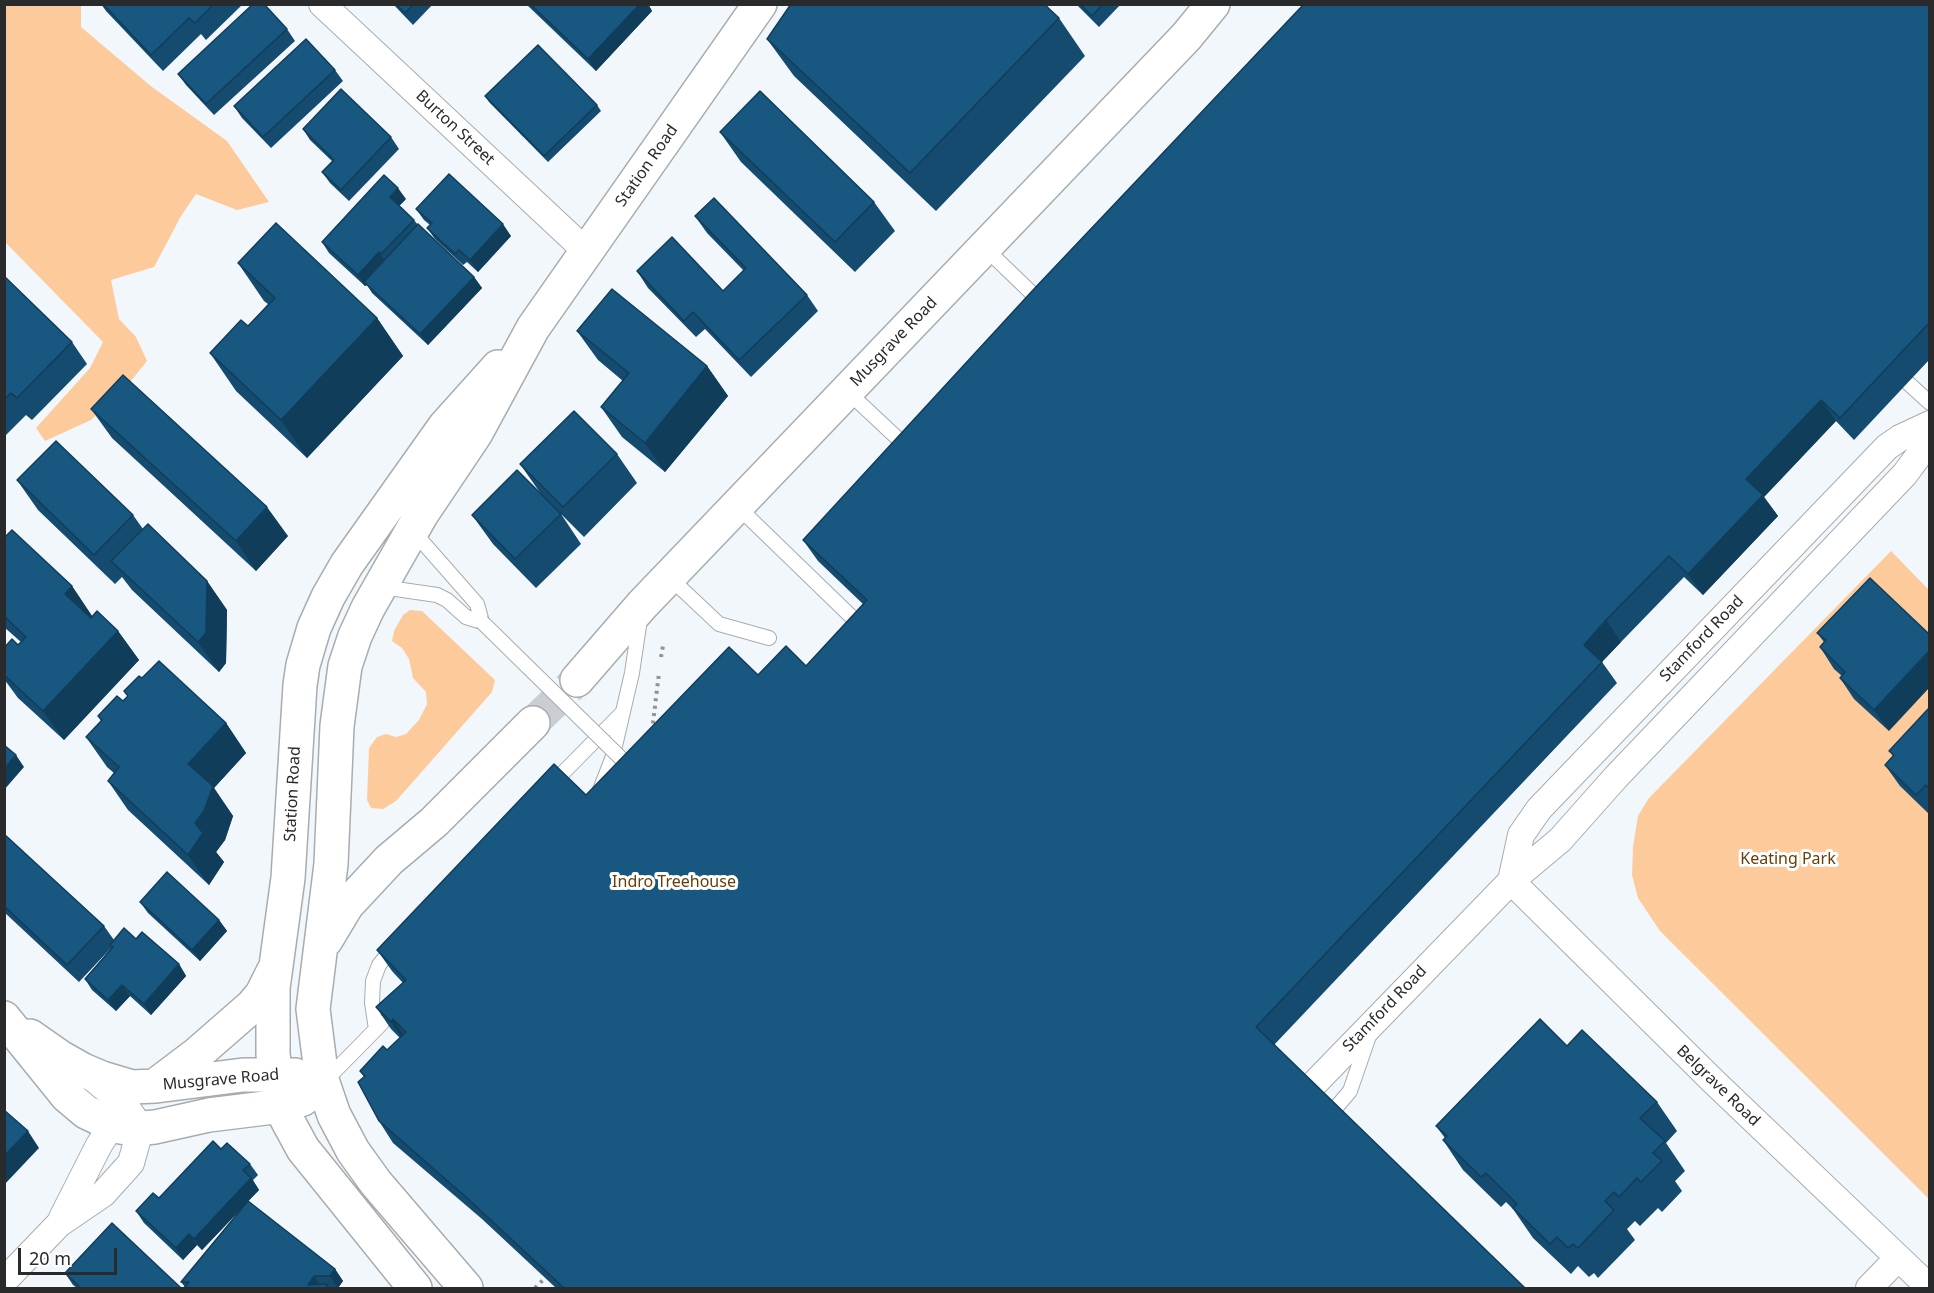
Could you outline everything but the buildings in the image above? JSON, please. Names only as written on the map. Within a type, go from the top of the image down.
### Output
[{"type":"street","name":"Burton Street","points":[[322,4],[587,252]]},
{"type":"street","name":"Station Road","points":[[416,1288],[303,1149],[289,1127],[275,1074],[273,1002],[288,878],[300,685],[308,648],[321,611],[334,585],[401,517],[476,433],[533,328],[760,4]]},
{"type":"street","name":"Musgrave Road","points":[[577,680],[642,605],[1186,37],[1212,4]]},
{"type":"street","points":[[1186,37],[1230,4]]},
{"type":"street","name":"Stamford Road","points":[[1511,881],[1521,835],[1539,809],[1887,447],[1929,424]]},
{"type":"street","name":"Stamford Road","points":[[1311,1087],[1511,881],[1560,840],[1616,777],[1905,474],[1929,440]]},
{"type":"street","name":"Station Road","points":[[401,517],[380,587],[357,629],[342,682],[337,726],[330,864],[321,957],[313,1009],[322,1082],[333,1115],[353,1151],[376,1183],[466,1288]]},
{"type":"street","points":[[321,957],[338,918],[389,860],[435,822],[533,723]]},
{"type":"street","points":[[292,826],[294,834],[306,850],[330,864],[346,869],[360,869],[375,867],[389,860]]},
{"type":"street","name":"Belgrave Road","points":[[1511,881],[1695,1064],[1929,1288]]},
{"type":"street","points":[[4,1018],[83,1070],[122,1084],[155,1086],[197,1054],[252,1006],[266,988],[277,962]]},
{"type":"street","points":[[4,1018],[67,1096],[86,1112],[125,1120]]},
{"type":"street","points":[[83,1070],[125,1120]]},
{"type":"street","name":"Musgrave Road","points":[[4,1281],[59,1224],[125,1120],[135,1096],[155,1086],[226,1077],[275,1074],[322,1082]]},
{"type":"street","name":"Musgrave Road","points":[[125,1120],[166,1125],[202,1116],[282,1106],[307,1097],[322,1082]]},
{"type":"street","name":"Musgrave Road","points":[[59,1224],[103,1194],[128,1168],[136,1149],[125,1120]]},
{"type":"street","points":[[1869,1288],[1898,1258]]},
{"type":"lane","points":[[985,248],[1049,311]]},
{"type":"lane","points":[[1908,383],[1929,403]]},
{"type":"lane","points":[[847,391],[916,456]]},
{"type":"lane","points":[[738,507],[870,634]]},
{"type":"lane","points":[[401,517],[477,604],[482,621],[640,777]]},
{"type":"lane","points":[[669,577],[719,624],[769,639]]},
{"type":"lane","points":[[380,587],[437,595],[466,617],[482,621]]},
{"type":"lane","points":[[590,806],[601,787],[612,759],[632,674],[642,605]]},
{"type":"lane","points":[[542,794],[622,712]]},
{"type":"lane","points":[[376,1029],[372,989],[376,972],[384,958],[407,933]]},
{"type":"lane","points":[[322,1082],[394,1010]]},
{"type":"lane","points":[[1334,1110],[1350,1090],[1377,1017]]},
{"type":"path","points":[[651,732],[663,646]]},
{"type":"path","points":[[535,1288],[545,1278]]},
{"type":"green space","points":[[4,5],[81,5],[81,27],[152,87],[227,141],[269,202],[237,210],[196,194],[181,216],[154,267],[111,280],[119,319],[136,337],[147,361],[130,382],[91,420],[45,441],[36,428],[90,368],[103,342],[5,242]]},
{"type":"green space","name":"Keating Park","points":[[1891,551],[1929,590],[1929,1199],[1660,931],[1638,898],[1632,875],[1633,847],[1638,816],[1649,798]]},
{"type":"green space","points":[[410,610],[422,611],[495,680],[492,692],[396,801],[383,809],[371,808],[367,800],[369,748],[377,737],[386,734],[396,737],[406,734],[419,720],[427,704],[426,692],[413,678],[409,659],[402,648],[392,641],[394,631],[403,615]]},
{"type":"tunnel","points":[[533,723],[577,680]]},
{"type":"park label","name":"Indro Treehouse","points":[[674,882]]}]
